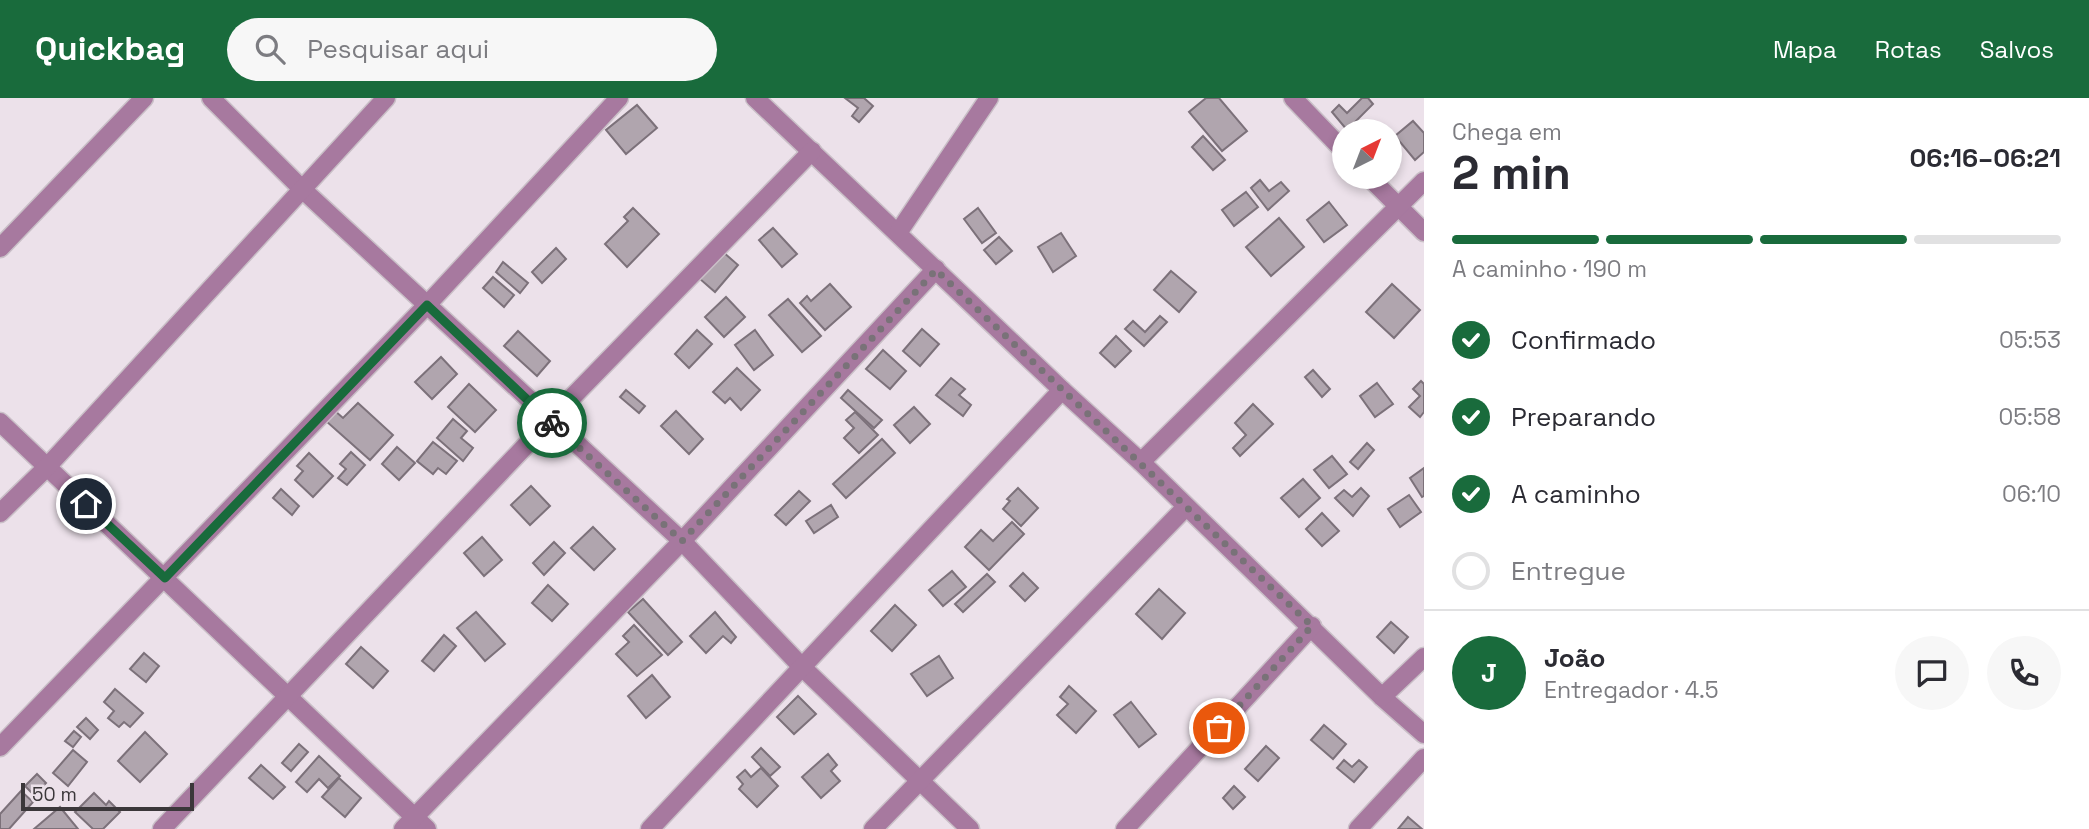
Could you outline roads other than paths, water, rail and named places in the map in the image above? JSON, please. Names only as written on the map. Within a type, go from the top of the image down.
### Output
[{"type":"street","points":[[0,248],[144,98]]},
{"type":"street","points":[[211,98],[301,188],[682,541],[802,667],[970,829]]},
{"type":"street","points":[[0,513],[47,467],[386,98]]},
{"type":"street","points":[[0,747],[427,305],[619,98]]},
{"type":"street","points":[[755,98],[1141,462],[1382,697],[1424,734]]},
{"type":"street","points":[[898,233],[989,98]]},
{"type":"street","points":[[1293,98],[1332,139]]},
{"type":"street","points":[[162,829],[550,420],[811,151]]},
{"type":"street","points":[[1141,462],[1424,181]]},
{"type":"street","points":[[1381,189],[1424,232]]},
{"type":"street","points":[[0,422],[289,697],[415,825],[936,270]]},
{"type":"street","points":[[650,829],[1062,390]]},
{"type":"street","points":[[873,829],[1186,507]]},
{"type":"street","points":[[1125,829],[1312,626]]},
{"type":"street","points":[[1382,697],[1424,657]]},
{"type":"street","points":[[1358,829],[1424,758]]}]
